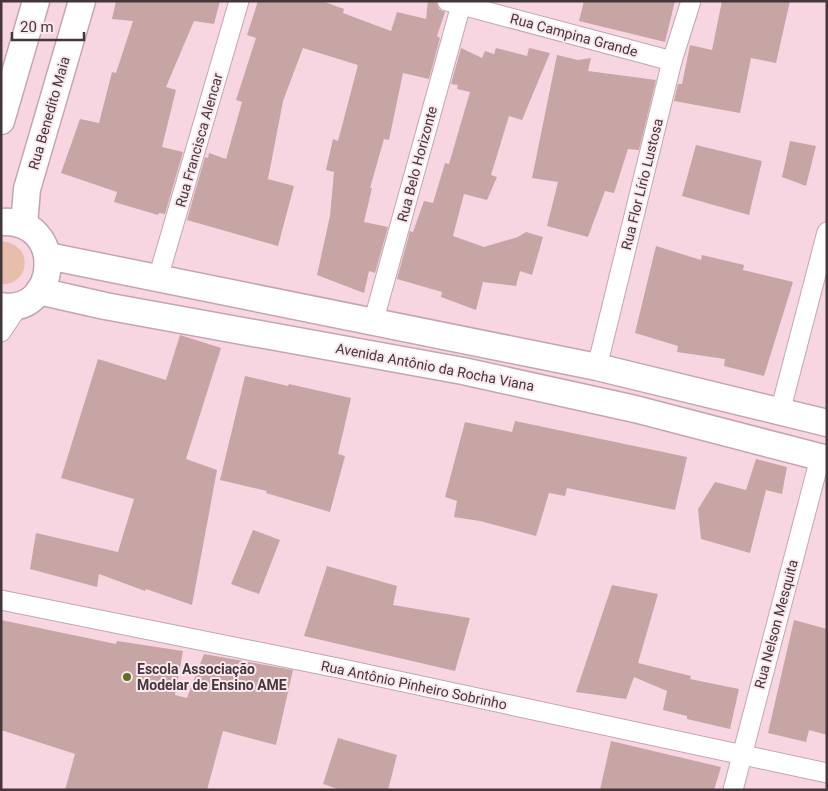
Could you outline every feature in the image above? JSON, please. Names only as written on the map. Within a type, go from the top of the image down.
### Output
[{"type":"main road","points":[[1,121],[36,1]]},
{"type":"main road","name":"Rua Benedito Maia","points":[[13,224],[27,188],[82,1]]},
{"type":"main road","points":[[13,224],[35,233],[43,244],[48,256],[47,275],[20,301]]},
{"type":"main road","points":[[48,256],[598,367],[827,423]]},
{"type":"main road","name":"Avenida Antônio da Rocha Viana","points":[[20,301],[105,306],[463,370],[635,409],[823,459]]},
{"type":"street","name":"Rua Francisca Alencar","points":[[158,278],[239,1]]},
{"type":"street","name":"Rua Flor Lírio Lustosa","points":[[598,367],[672,61],[691,1]]},
{"type":"street","name":"Rua Campina Grande","points":[[454,3],[672,61]]},
{"type":"street","name":"Rua Belo Horizonte","points":[[373,323],[454,3]]},
{"type":"street","points":[[780,412],[827,232]]},
{"type":"street","points":[[1,332],[20,301]]},
{"type":"street","name":"Rua Nelson Mesquita","points":[[733,790],[823,459]]},
{"type":"street","name":"Rua Antônio Pinheiro Sobrinho","points":[[1,600],[827,772]]},
{"type":"shaded area","points":[[1,241],[12,244],[20,250],[24,257],[25,265],[17,279],[10,283],[1,284]]},
{"type":"building","points":[[116,1],[220,1],[214,24],[194,21],[166,87],[176,90],[162,147],[183,152],[165,214],[159,213],[158,215],[114,202],[117,192],[61,173],[80,119],[99,123],[112,72],[116,73],[133,21],[112,19]]},
{"type":"building","points":[[258,1],[322,1],[344,9],[343,13],[391,31],[397,12],[426,19],[428,1],[436,1],[439,9],[445,12],[437,36],[440,38],[429,79],[403,73],[389,140],[384,139],[370,188],[372,188],[364,222],[388,227],[375,273],[369,271],[364,293],[317,275],[330,216],[334,172],[326,170],[333,139],[338,141],[358,65],[303,48],[283,101],[268,179],[294,186],[278,246],[187,220],[205,157],[208,158],[209,153],[226,159],[242,102],[236,100],[256,38],[247,35]]},
{"type":"building","points":[[584,1],[675,1],[665,42],[579,21]]},
{"type":"building","points":[[722,1],[790,1],[776,63],[751,58],[740,113],[674,101],[678,84],[682,84],[690,45],[712,50]]},
{"type":"building","points":[[461,48],[482,58],[485,51],[494,54],[496,48],[527,56],[529,48],[550,53],[522,120],[509,116],[491,175],[497,177],[487,200],[464,194],[453,236],[484,247],[518,237],[526,232],[543,237],[532,275],[520,271],[516,286],[483,282],[476,310],[441,297],[442,292],[397,279],[410,231],[413,232],[424,201],[433,203],[445,163],[449,164],[470,92],[457,89],[458,85],[451,84]]},
{"type":"building","points":[[557,55],[578,60],[591,58],[588,71],[656,80],[639,150],[628,149],[614,193],[605,191],[588,237],[547,226],[558,182],[532,178]]},
{"type":"building","points":[[790,141],[816,146],[806,186],[782,177]]},
{"type":"building","points":[[696,145],[762,161],[749,215],[682,196]]},
{"type":"building","points":[[656,246],[701,260],[702,255],[744,265],[743,270],[793,282],[764,376],[724,366],[725,359],[677,352],[678,346],[635,333]]},
{"type":"building","points":[[180,335],[221,348],[186,459],[217,470],[192,605],[146,589],[145,591],[99,574],[97,587],[30,569],[36,533],[118,552],[134,499],[61,478],[98,359],[166,380]]},
{"type":"building","points":[[245,376],[351,398],[338,454],[345,456],[330,512],[266,493],[267,491],[220,480]]},
{"type":"building","points":[[515,421],[687,457],[675,510],[567,488],[565,496],[549,493],[536,536],[480,521],[454,517],[457,501],[445,497],[465,422],[512,432]]},
{"type":"building","points":[[756,459],[787,467],[782,494],[766,490],[750,553],[701,539],[698,509],[715,482],[746,490]]},
{"type":"building","points":[[253,530],[280,540],[259,594],[231,584]]},
{"type":"building","points":[[327,566],[397,586],[393,605],[470,618],[455,671],[304,636]]},
{"type":"building","points":[[612,585],[658,594],[638,663],[691,676],[690,679],[739,689],[730,729],[687,719],[687,716],[663,710],[667,691],[634,677],[626,699],[576,692]]},
{"type":"building","points":[[1,620],[116,644],[117,641],[183,651],[175,695],[187,698],[204,654],[293,670],[276,745],[223,731],[207,790],[65,790],[75,754],[1,730]]},
{"type":"building","points":[[794,620],[827,629],[827,735],[809,730],[806,742],[768,733]]},
{"type":"building","points":[[338,738],[397,755],[388,790],[341,790],[323,784]]},
{"type":"building","points":[[611,741],[721,767],[714,790],[600,790]]},
{"type":"place","name":"Escola Associação Modelar de Ensino AME","points":[[127,677]]}]
